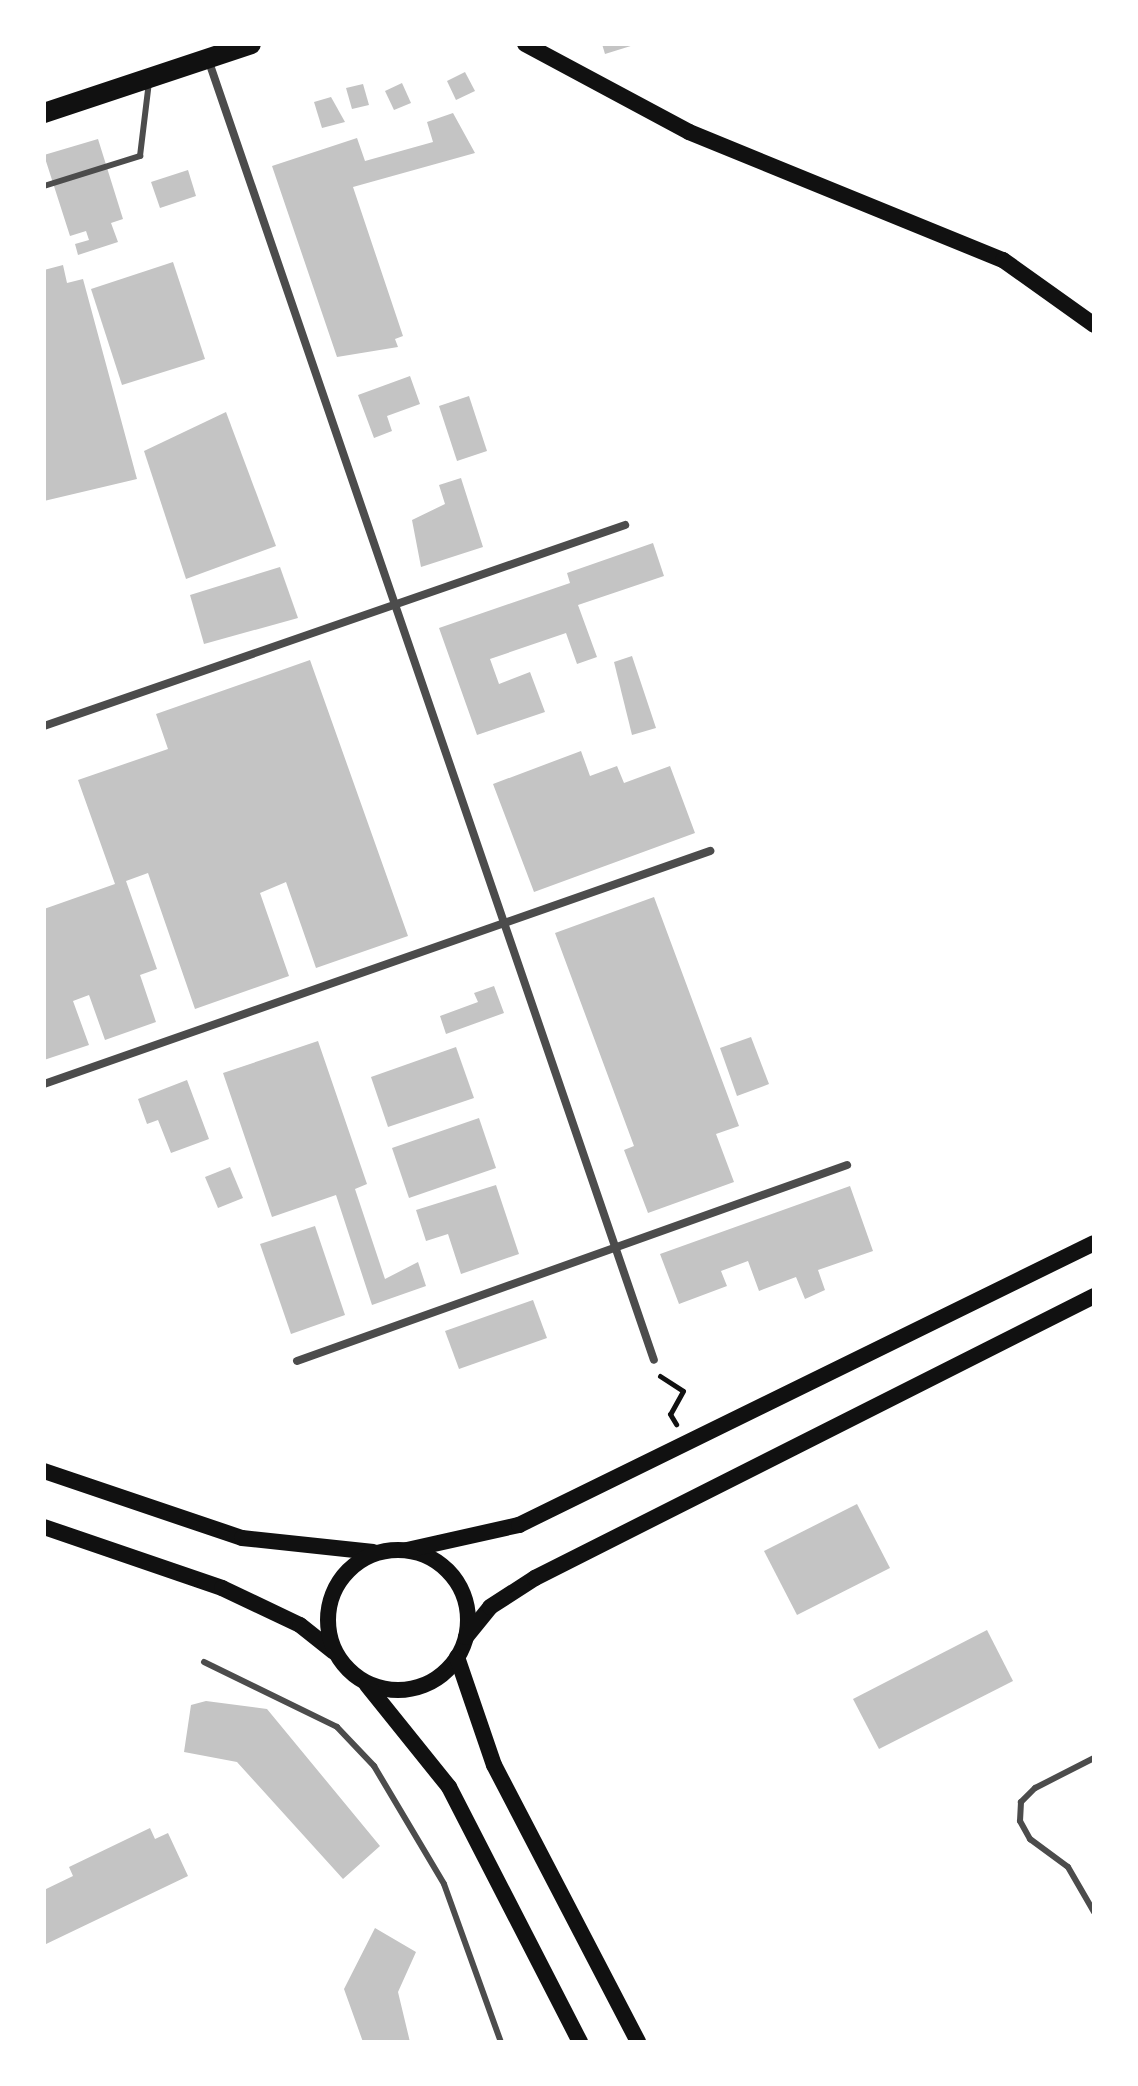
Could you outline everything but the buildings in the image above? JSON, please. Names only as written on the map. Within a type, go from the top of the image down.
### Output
[{"type":"main road","points":[[44,113],[251,44]]},
{"type":"main road","points":[[525,44],[689,132],[1003,260],[1094,325]]},
{"type":"main road","points":[[44,1471],[242,1538],[379,1552],[407,1550],[519,1525],[1094,1243]]},
{"type":"main road","points":[[363,1681],[415,1688],[457,1657],[466,1637],[490,1607],[535,1578],[1094,1296]]},
{"type":"main road","points":[[44,1527],[222,1588],[300,1625],[337,1655],[363,1681],[449,1787],[580,2042]]},
{"type":"main road","points":[[407,1550],[433,1559],[459,1585],[466,1637]]},
{"type":"main road","points":[[337,1655],[328,1629],[332,1593],[354,1564],[379,1552]]},
{"type":"main road","points":[[457,1657],[494,1765],[638,2042]]},
{"type":"street","points":[[207,58],[654,1360]]},
{"type":"street","points":[[44,726],[625,525]]},
{"type":"street","points":[[44,1084],[710,851]]},
{"type":"street","points":[[297,1361],[847,1165]]},
{"type":"lane","points":[[44,186],[140,156],[149,79]]},
{"type":"lane","points":[[204,1662],[337,1727],[374,1766],[444,1884],[501,2042]]},
{"type":"lane","points":[[1094,1758],[1035,1788],[1021,1802],[1020,1821],[1030,1839],[1068,1867],[1094,1912]]},
{"type":"path","points":[[654,1360],[660,1376],[683,1391],[670,1414]]}]
